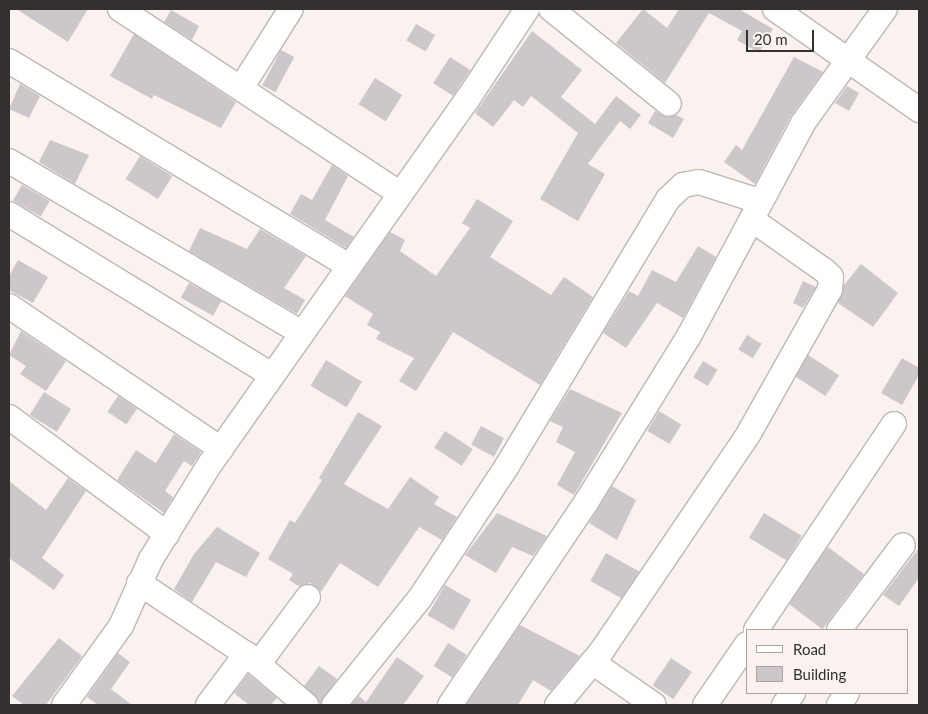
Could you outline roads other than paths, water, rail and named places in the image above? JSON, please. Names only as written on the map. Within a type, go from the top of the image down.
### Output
[{"type":"street","points":[[120,9],[401,194]]},
{"type":"street","points":[[241,88],[290,9]]},
{"type":"street","points":[[64,705],[121,626],[139,583],[167,534],[221,449],[347,265],[401,194],[527,9]]},
{"type":"street","points":[[551,9],[669,104]]},
{"type":"street","points":[[774,9],[919,110]]},
{"type":"street","points":[[450,705],[587,501],[688,336],[803,123],[849,62],[885,9]]},
{"type":"street","points":[[9,61],[347,265]]},
{"type":"street","points":[[9,161],[301,332]]},
{"type":"street","points":[[334,705],[420,598],[507,466],[668,199],[683,185],[699,182],[755,210],[830,276],[830,289],[748,433],[592,662],[557,705]]},
{"type":"street","points":[[9,214],[272,375]]},
{"type":"street","points":[[9,306],[221,449]]},
{"type":"street","points":[[9,417],[167,534]]},
{"type":"street","points":[[757,629],[894,424]]},
{"type":"street","points":[[840,629],[903,544]]},
{"type":"street","points":[[139,583],[253,659],[306,705]]},
{"type":"street","points":[[208,705],[253,659],[308,597]]},
{"type":"street","points":[[705,705],[746,645]]},
{"type":"street","points":[[592,662],[654,705]]},
{"type":"street","points":[[784,705],[792,694]]},
{"type":"street","points":[[839,705],[846,694]]}]
